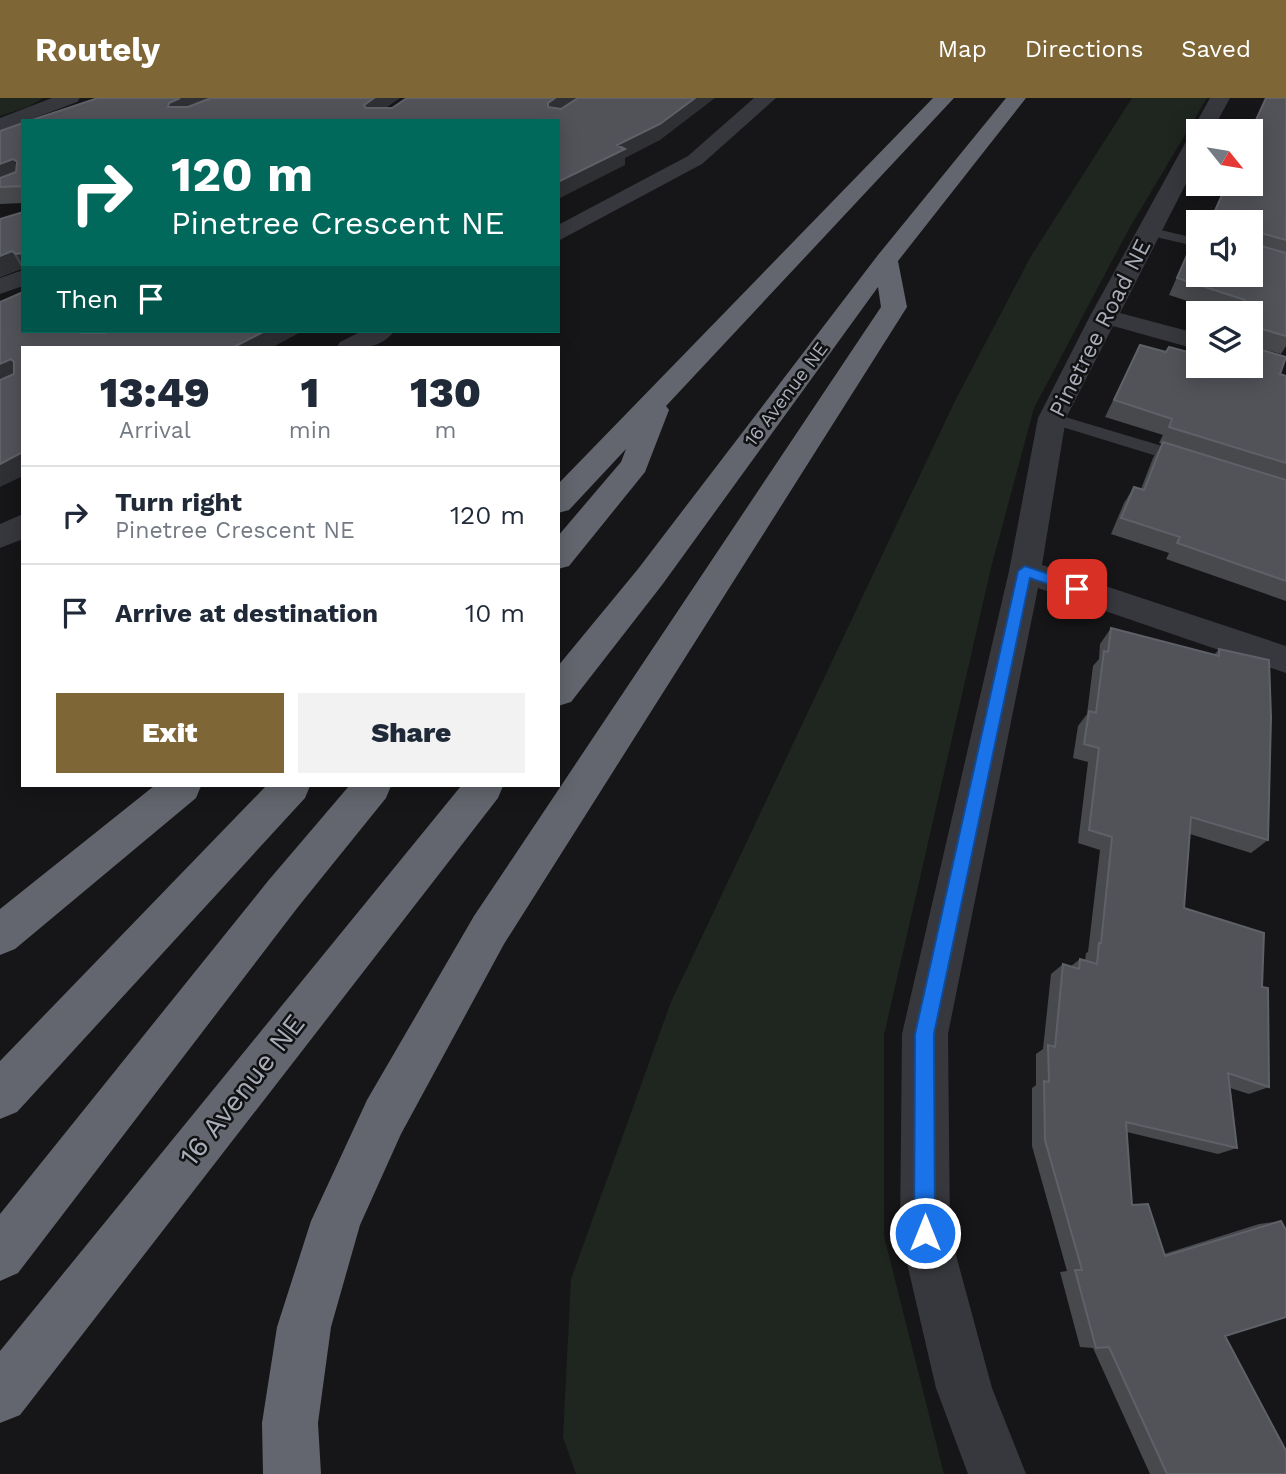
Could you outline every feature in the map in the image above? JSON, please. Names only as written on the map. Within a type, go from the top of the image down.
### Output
[{"type":"highway","points":[[560,501],[944,98]]},
{"type":"highway","name":"16 Avenue NE","points":[[560,690],[650,577],[886,260],[1016,98]]},
{"type":"highway","points":[[292,1474],[290,1423],[304,1327],[337,1221],[384,1117],[489,930],[894,307],[886,260]]},
{"type":"highway","points":[[560,556],[635,465],[662,391]]},
{"type":"highway","points":[[0,935],[181,787]]},
{"type":"highway","points":[[0,1095],[290,787]]},
{"type":"highway","points":[[0,1255],[283,894],[371,787]]},
{"type":"highway","name":"16 Avenue NE","points":[[0,1395],[483,787]]},
{"type":"street","points":[[0,125],[70,98]]},
{"type":"street","points":[[560,233],[695,160],[766,98]]},
{"type":"street","points":[[1209,119],[1220,98]]},
{"type":"street","name":"Pinetree Road NE","points":[[997,1474],[964,1388],[925,1233],[925,1034],[1025,571],[1052,418],[1186,161]]},
{"type":"street","points":[[0,286],[21,278]]},
{"type":"street","points":[[1104,316],[1186,338]]},
{"type":"street","points":[[352,346],[372,333]]},
{"type":"street","points":[[0,537],[21,526]]},
{"type":"street","points":[[1025,571],[1286,660]]},
{"type":"lane","points":[[1148,231],[1186,240]]},
{"type":"lane","points":[[1052,418],[1208,466]]},
{"type":"shaded area","points":[[0,98],[43,98],[28,107],[0,116]]},
{"type":"shaded area","points":[[1132,98],[1207,98],[1194,119],[1186,119],[1186,133],[1130,227],[1034,408],[991,568],[884,1035],[884,1236],[944,1474],[576,1474],[563,1437],[571,1279],[671,1002],[954,403],[1031,256]]},
{"type":"building","points":[[98,98],[180,98],[169,103],[168,107],[188,107],[211,98],[374,98],[364,105],[366,108],[392,108],[407,98],[555,98],[548,103],[548,107],[561,109],[578,98],[695,98],[660,124],[617,145],[625,149],[560,181],[560,119],[35,119]]},
{"type":"building","points":[[1266,98],[1286,98],[1286,240],[1263,234],[1263,210],[1215,210],[1222,196],[1264,196],[1264,119],[1256,119]]},
{"type":"building","points":[[21,124],[21,186],[0,187],[0,178],[16,172],[17,162],[13,159],[0,164],[0,131]]},
{"type":"building","points":[[21,213],[21,253],[12,251],[0,256],[0,219]]},
{"type":"building","points":[[1263,246],[1286,253],[1286,336],[1263,329],[1263,301],[1245,300],[1205,287],[1263,287]]},
{"type":"building","points":[[1186,257],[1186,281],[1177,278]]},
{"type":"building","points":[[21,293],[21,333],[261,333],[236,346],[21,346],[21,453],[0,464],[0,380],[14,374],[14,362],[11,359],[0,364],[0,302]]},
{"type":"building","points":[[1140,345],[1166,352],[1169,347],[1186,352],[1186,378],[1263,378],[1263,350],[1286,357],[1280,374],[1286,376],[1286,463],[1169,427],[1172,419],[1114,400]]},
{"type":"building","points":[[1163,442],[1286,480],[1286,581],[1177,543],[1180,537],[1121,518],[1134,487],[1144,490]]},
{"type":"building","points":[[1111,628],[1219,656],[1219,649],[1269,660],[1271,717],[1268,840],[1191,817],[1184,908],[1264,933],[1262,987],[1268,988],[1269,1087],[1228,1073],[1237,1148],[1126,1122],[1132,1205],[1148,1204],[1165,1256],[1281,1221],[1286,1230],[1286,1317],[1225,1336],[1286,1451],[1286,1474],[1167,1474],[1109,1347],[1096,1348],[1075,1270],[1082,1270],[1045,1140],[1044,1081],[1049,1082],[1048,1045],[1055,1047],[1063,964],[1079,969],[1080,959],[1097,964],[1101,943],[1112,837],[1089,830],[1099,748],[1084,744],[1089,711],[1096,713],[1104,651],[1108,652]]},
{"type":"route","points":[[925,1233],[925,1034],[1025,571],[1077,589]]}]
